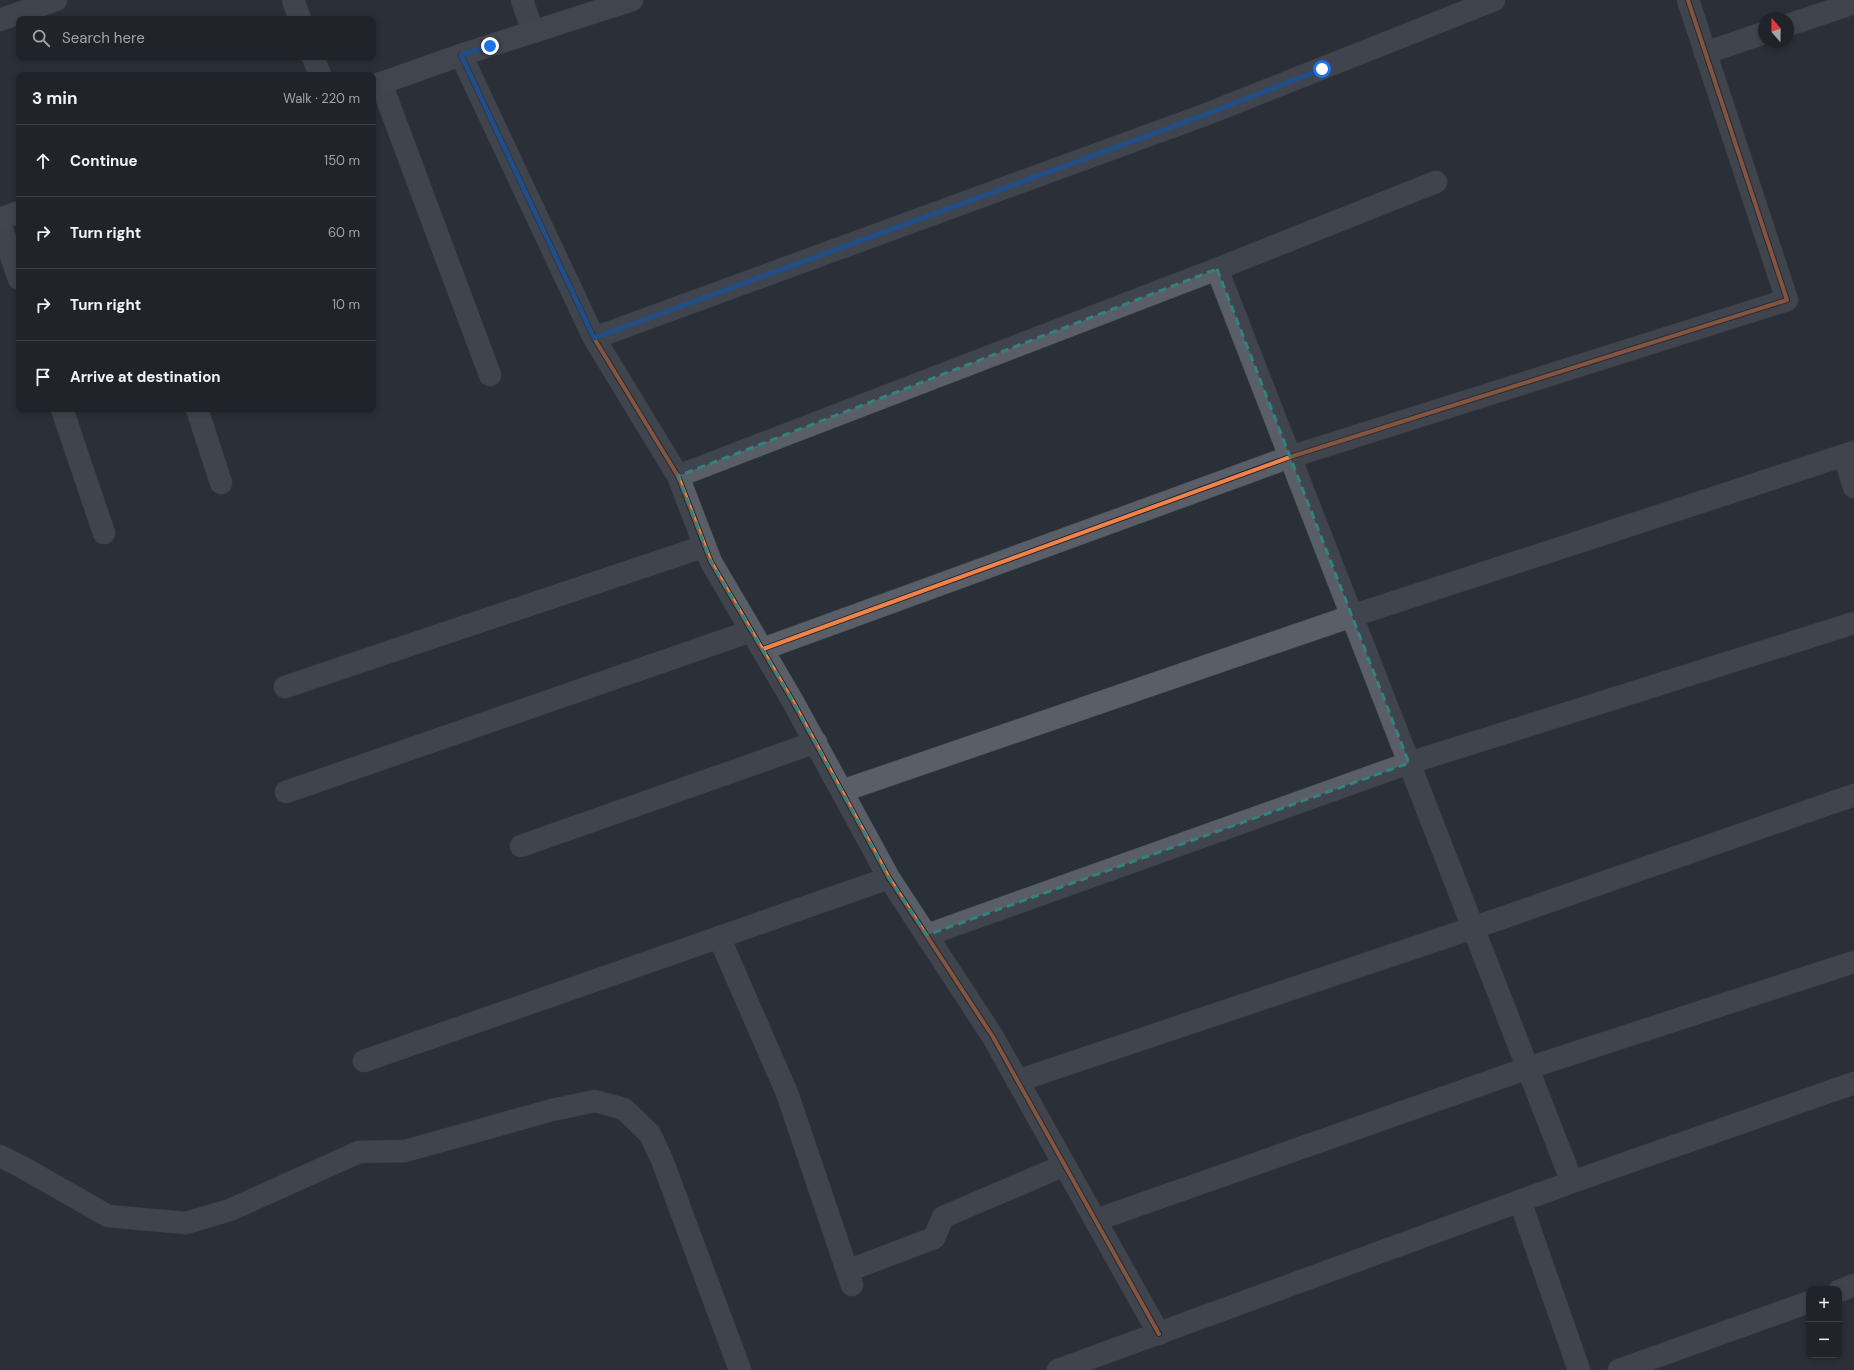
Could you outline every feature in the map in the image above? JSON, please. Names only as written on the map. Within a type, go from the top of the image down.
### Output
[{"type":"main road","points":[[377,85],[461,55],[632,0]]},
{"type":"main road","points":[[0,219],[16,213]]},
{"type":"street","points":[[0,20],[56,0]]},
{"type":"street","points":[[293,0],[299,16]]},
{"type":"street","points":[[522,0],[533,32]]},
{"type":"street","points":[[594,338],[1207,114],[1494,0]]},
{"type":"street","points":[[762,649],[1290,457],[1787,300],[1688,0]]},
{"type":"street","points":[[1794,23],[1854,3]]},
{"type":"street","points":[[1705,53],[1758,35]]},
{"type":"street","points":[[461,55],[594,338],[678,476],[711,562],[816,742],[889,878],[993,1037],[1159,1334]]},
{"type":"street","points":[[314,60],[319,72]]},
{"type":"street","points":[[377,85],[490,375]]},
{"type":"street","points":[[678,476],[1217,269],[1436,182]]},
{"type":"street","points":[[0,222],[16,270]]},
{"type":"street","points":[[1217,269],[1572,1182]]},
{"type":"street","points":[[63,412],[104,533]]},
{"type":"street","points":[[198,412],[221,483]]},
{"type":"street","points":[[842,791],[1352,616],[1849,454],[1854,487]]},
{"type":"street","points":[[285,687],[704,546]]},
{"type":"street","points":[[927,935],[1409,763],[1854,623]]},
{"type":"street","points":[[286,792],[751,631]]},
{"type":"street","points":[[521,846],[816,742]]},
{"type":"street","points":[[1017,1081],[1473,928],[1854,795]]},
{"type":"street","points":[[364,1061],[889,878]]},
{"type":"street","points":[[719,937],[787,1093],[850,1278],[934,1238],[943,1217],[1065,1165]]},
{"type":"street","points":[[1096,1220],[1528,1068],[1854,962]]},
{"type":"street","points":[[1058,1370],[1572,1182],[1854,1083]]},
{"type":"street","points":[[0,1156],[108,1216],[186,1223],[230,1210],[359,1152],[405,1151],[552,1110],[595,1101],[624,1109],[650,1134],[662,1160],[740,1370]]},
{"type":"street","points":[[1520,1201],[1580,1370]]},
{"type":"street","points":[[1842,1290],[1854,1286]]},
{"type":"street","points":[[1619,1370],[1806,1303]]},
{"type":"highlighted area","points":[[1217,269],[1409,763],[927,935],[889,878],[792,700],[711,562],[678,476]]},
{"type":"cycle path","points":[[763,649],[1290,457],[1787,300],[1688,0]]},
{"type":"cycle path","points":[[461,55],[594,338],[678,476],[711,562],[792,700],[889,878],[993,1037],[1159,1334]]},
{"type":"route","points":[[490,46],[461,55],[594,338],[1207,114],[1322,69]]}]
